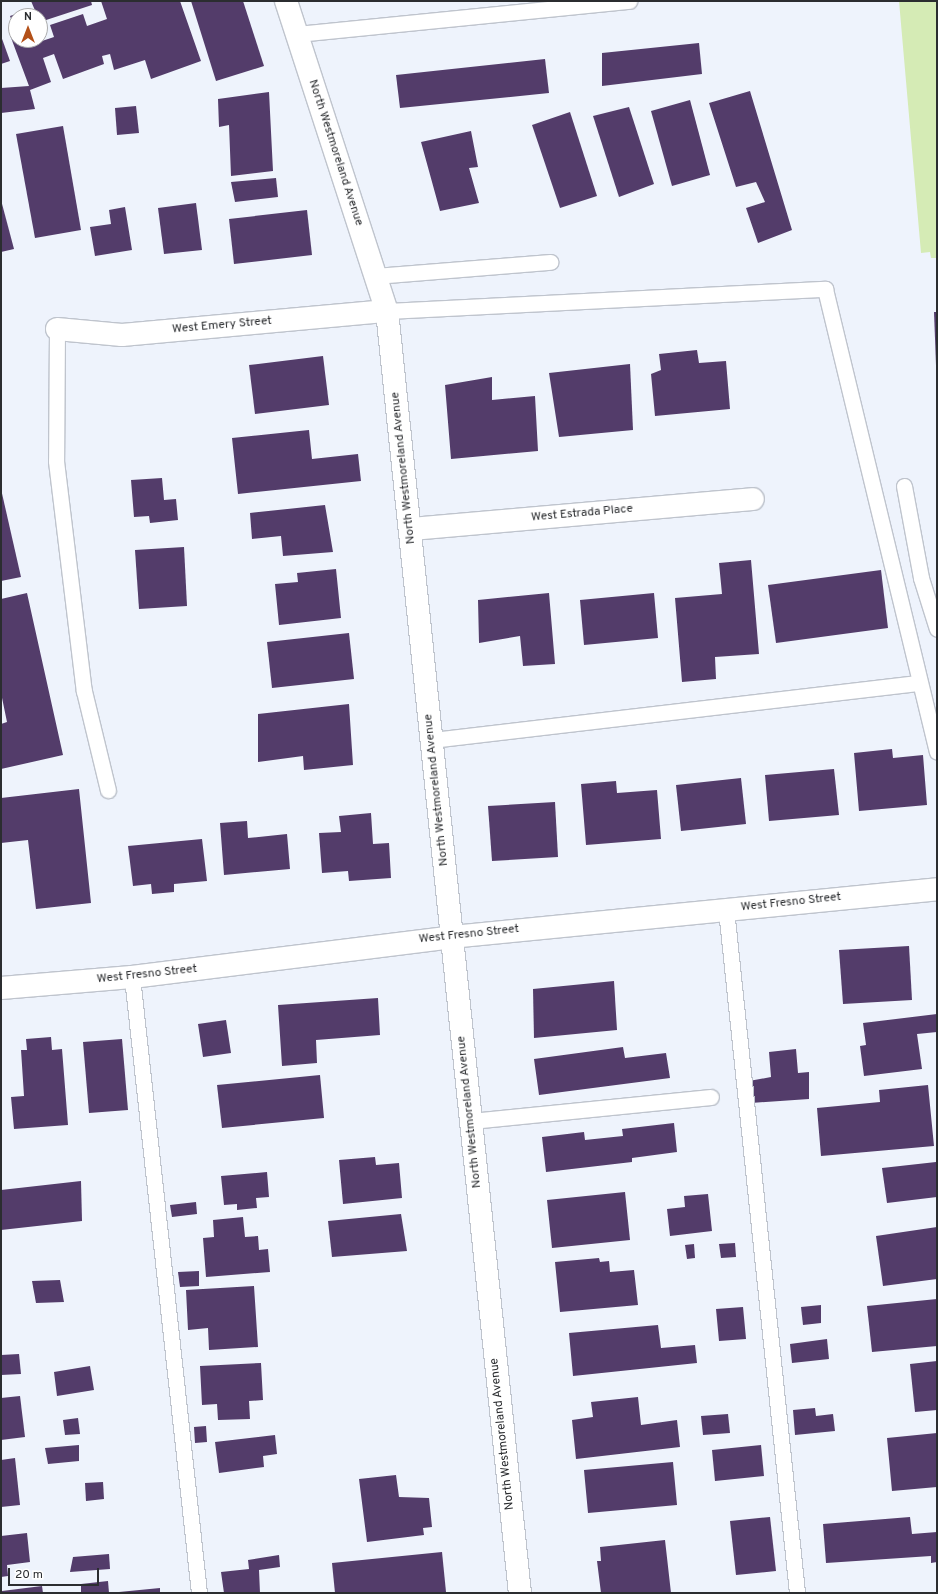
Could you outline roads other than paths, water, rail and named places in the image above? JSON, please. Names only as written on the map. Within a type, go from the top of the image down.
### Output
[{"type":"street","name":"North Westmoreland Avenue","points":[[286,1],[387,311],[411,529],[451,937],[520,1593]]},
{"type":"street","name":"West Emery Street","points":[[57,329],[122,335],[387,311]]},
{"type":"street","name":"West Estrada Place","points":[[411,529],[754,499]]},
{"type":"street","name":"West Fresno Street","points":[[1,988],[132,977],[451,937],[937,889]]},
{"type":"lane","points":[[297,34],[629,1]]},
{"type":"lane","points":[[375,276],[550,262]]},
{"type":"lane","points":[[387,311],[825,289],[919,683],[937,752]]},
{"type":"lane","points":[[57,329],[56,461],[84,691],[108,790]]},
{"type":"lane","points":[[904,486],[921,578],[937,629]]},
{"type":"lane","points":[[432,740],[919,683]]},
{"type":"lane","points":[[726,910],[796,1593]]},
{"type":"lane","points":[[132,977],[199,1593]]},
{"type":"lane","points":[[471,1121],[711,1097]]}]
